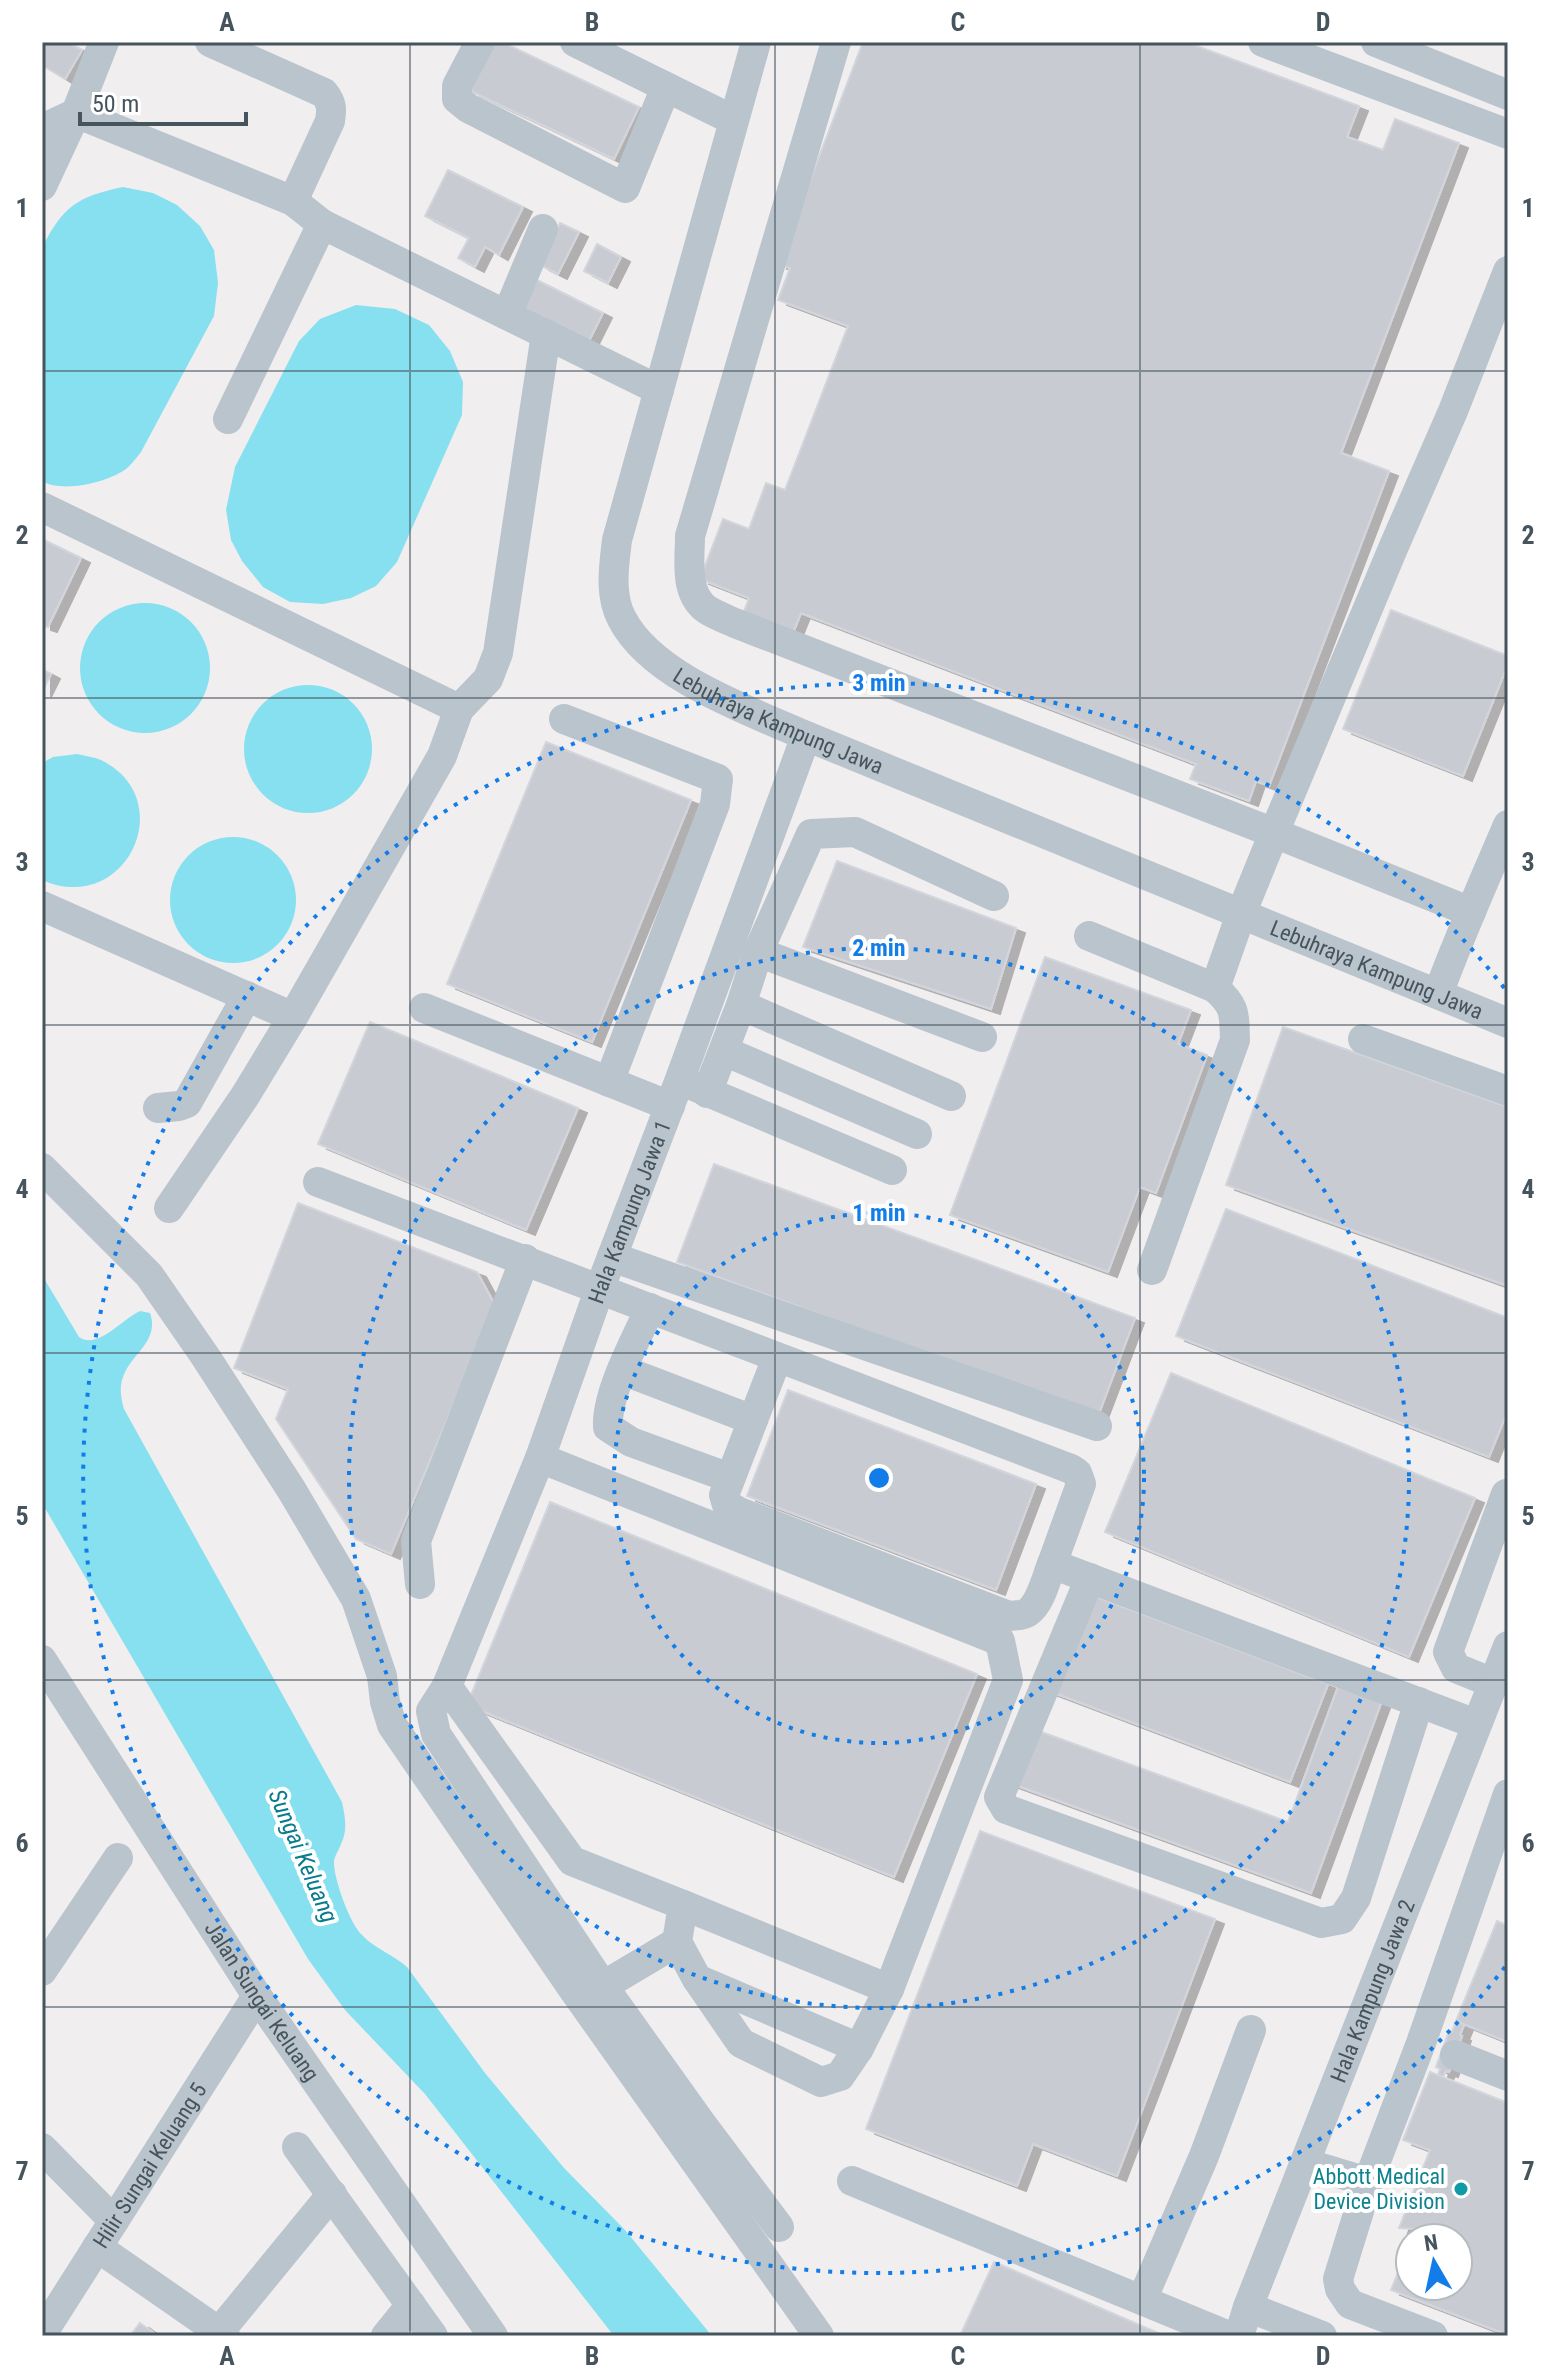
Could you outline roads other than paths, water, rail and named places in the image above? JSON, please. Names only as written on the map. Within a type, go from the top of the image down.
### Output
[{"type":"street","points":[[42,186],[104,42]]},
{"type":"street","points":[[210,42],[324,93],[330,100],[330,121],[293,201]]},
{"type":"street","points":[[480,42],[457,86],[457,99],[468,108],[625,188],[666,87]]},
{"type":"street","points":[[575,42],[733,120]]},
{"type":"street","name":"Lebuhraya Kampung Jawa","points":[[756,42],[617,540],[613,571],[615,597],[621,618],[639,643],[692,685],[806,736],[1508,1023]]},
{"type":"street","points":[[836,42],[690,536],[689,575],[696,598],[707,609],[735,623],[1471,912]]},
{"type":"street","points":[[1263,42],[1508,134]]},
{"type":"street","points":[[1376,42],[1508,95]]},
{"type":"street","points":[[42,129],[76,113],[293,201],[322,224],[659,390]]},
{"type":"street","points":[[228,419],[322,224]]},
{"type":"street","points":[[507,315],[543,229]]},
{"type":"street","points":[[1215,988],[1274,833],[1453,411],[1508,271]]},
{"type":"street","points":[[169,1208],[245,1096],[293,1017],[442,756],[459,709],[488,679],[498,653],[546,334]]},
{"type":"street","points":[[42,507],[459,709]]},
{"type":"street","points":[[564,719],[718,779],[715,804],[609,1082]]},
{"type":"street","name":"Hala Kampung Jawa 1","points":[[779,2227],[603,1986],[436,1734],[431,1711],[447,1686],[540,1458],[600,1288],[806,736]]},
{"type":"street","points":[[1438,994],[1463,927],[1501,865],[1508,825]]},
{"type":"street","points":[[707,1093],[758,952],[811,834],[855,832],[994,896]]},
{"type":"street","points":[[42,906],[293,1017]]},
{"type":"street","points":[[1089,936],[1215,988],[1230,1001],[1234,1017],[1235,1040],[1152,1270]]},
{"type":"street","points":[[758,952],[982,1037]]},
{"type":"street","points":[[158,1108],[187,1103],[247,996]]},
{"type":"street","points":[[741,1005],[951,1096]]},
{"type":"street","points":[[424,1008],[609,1082],[675,1093],[707,1093],[892,1170]]},
{"type":"street","points":[[1363,1039],[1508,1091]]},
{"type":"street","points":[[724,1051],[917,1134]]},
{"type":"street","points":[[42,1168],[149,1275],[205,1356],[291,1489],[356,1599],[382,1676],[392,1725],[542,1945],[819,2336]]},
{"type":"street","points":[[318,1182],[1077,1473],[1081,1484],[1052,1564],[1029,1612],[1009,1616],[727,1505],[724,1495],[777,1358]]},
{"type":"street","points":[[612,1257],[1097,1426]]},
{"type":"street","points":[[420,1584],[416,1541],[525,1259]]},
{"type":"street","points":[[650,1308],[622,1370],[607,1413],[608,1427],[631,1442],[730,1478]]},
{"type":"street","points":[[622,1370],[753,1420]]},
{"type":"street","points":[[540,1458],[1000,1641],[1008,1680],[889,1989],[859,2048],[840,2076],[821,2082],[741,2043],[697,1979],[677,1942],[683,1905]]},
{"type":"street","points":[[1493,1683],[1456,1668],[1448,1652],[1507,1493]]},
{"type":"street","points":[[1052,1564],[1476,1724]]},
{"type":"street","points":[[1090,1578],[999,1797],[1006,1809],[1321,1923],[1342,1919],[1356,1898],[1419,1702]]},
{"type":"street","name":"Hala Kampung Jawa 2","points":[[1239,2336],[1508,1646]]},
{"type":"street","name":"Jalan Sungai Keluang","points":[[42,1660],[257,1996],[493,2336]]},
{"type":"street","points":[[447,1686],[572,1861],[889,1989]]},
{"type":"street","points":[[1433,2336],[1350,2304],[1340,2289],[1338,2279],[1368,2182],[1439,2049],[1508,1794]]},
{"type":"street","points":[[42,1971],[118,1858]]},
{"type":"street","points":[[603,1986],[677,1942]]},
{"type":"street","points":[[697,1979],[859,2048]]},
{"type":"street","name":"Hilir Sungai Keluang 5","points":[[42,2334],[257,1996]]},
{"type":"street","points":[[1142,2300],[1204,2156],[1251,2030]]},
{"type":"street","points":[[1439,2049],[1508,2076]]},
{"type":"street","points":[[297,2147],[433,2336]]},
{"type":"street","points":[[42,2148],[114,2221]]},
{"type":"street","points":[[1305,2163],[1368,2182]]},
{"type":"street","points":[[852,2181],[1229,2336]]},
{"type":"street","points":[[97,2247],[222,2334],[332,2194]]},
{"type":"street","points":[[386,2336],[411,2305]]},
{"type":"street","points":[[1248,2307],[1322,2336]]},
{"type":"water","points":[[123,187],[153,193],[177,205],[200,226],[214,250],[218,283],[214,316],[141,452],[130,465],[94,483],[50,485],[42,481],[42,248],[57,222],[73,206],[94,195]]},
{"type":"water","points":[[356,305],[395,309],[429,325],[450,351],[463,382],[462,415],[397,562],[376,586],[351,598],[323,604],[290,602],[263,587],[242,561],[231,540],[226,510],[235,467],[299,341],[320,319]]},
{"type":"water","points":[[145,603],[170,608],[191,622],[205,643],[210,668],[205,693],[191,714],[170,728],[145,733],[120,728],[99,714],[85,693],[80,668],[85,643],[99,622],[120,608]]},
{"type":"water","points":[[308,685],[332,690],[353,704],[367,725],[372,749],[367,773],[353,794],[332,808],[308,813],[284,808],[263,794],[249,773],[244,749],[249,725],[263,704],[284,690]]},
{"type":"water","points":[[77,754],[101,760],[125,778],[137,800],[140,825],[133,848],[119,869],[98,882],[72,887],[42,880],[42,763],[53,757]]},
{"type":"water","points":[[233,837],[257,842],[277,856],[291,876],[296,900],[291,924],[277,944],[257,958],[233,963],[209,958],[189,944],[175,924],[170,900],[175,876],[189,856],[209,842]]},
{"type":"water","name":"Sungai Keluang","points":[[42,1275],[79,1337],[86,1340],[102,1337],[140,1311],[150,1313],[151,1332],[122,1381],[124,1409],[342,1802],[345,1829],[334,1868],[343,1900],[357,1929],[407,1967],[485,2073],[564,2168],[625,2230],[712,2336],[614,2336],[425,2094],[345,2010],[308,1959],[42,1503]]},
{"type":"place","name":"Abbott Medical Device Division","points":[[1461,2189]]}]
